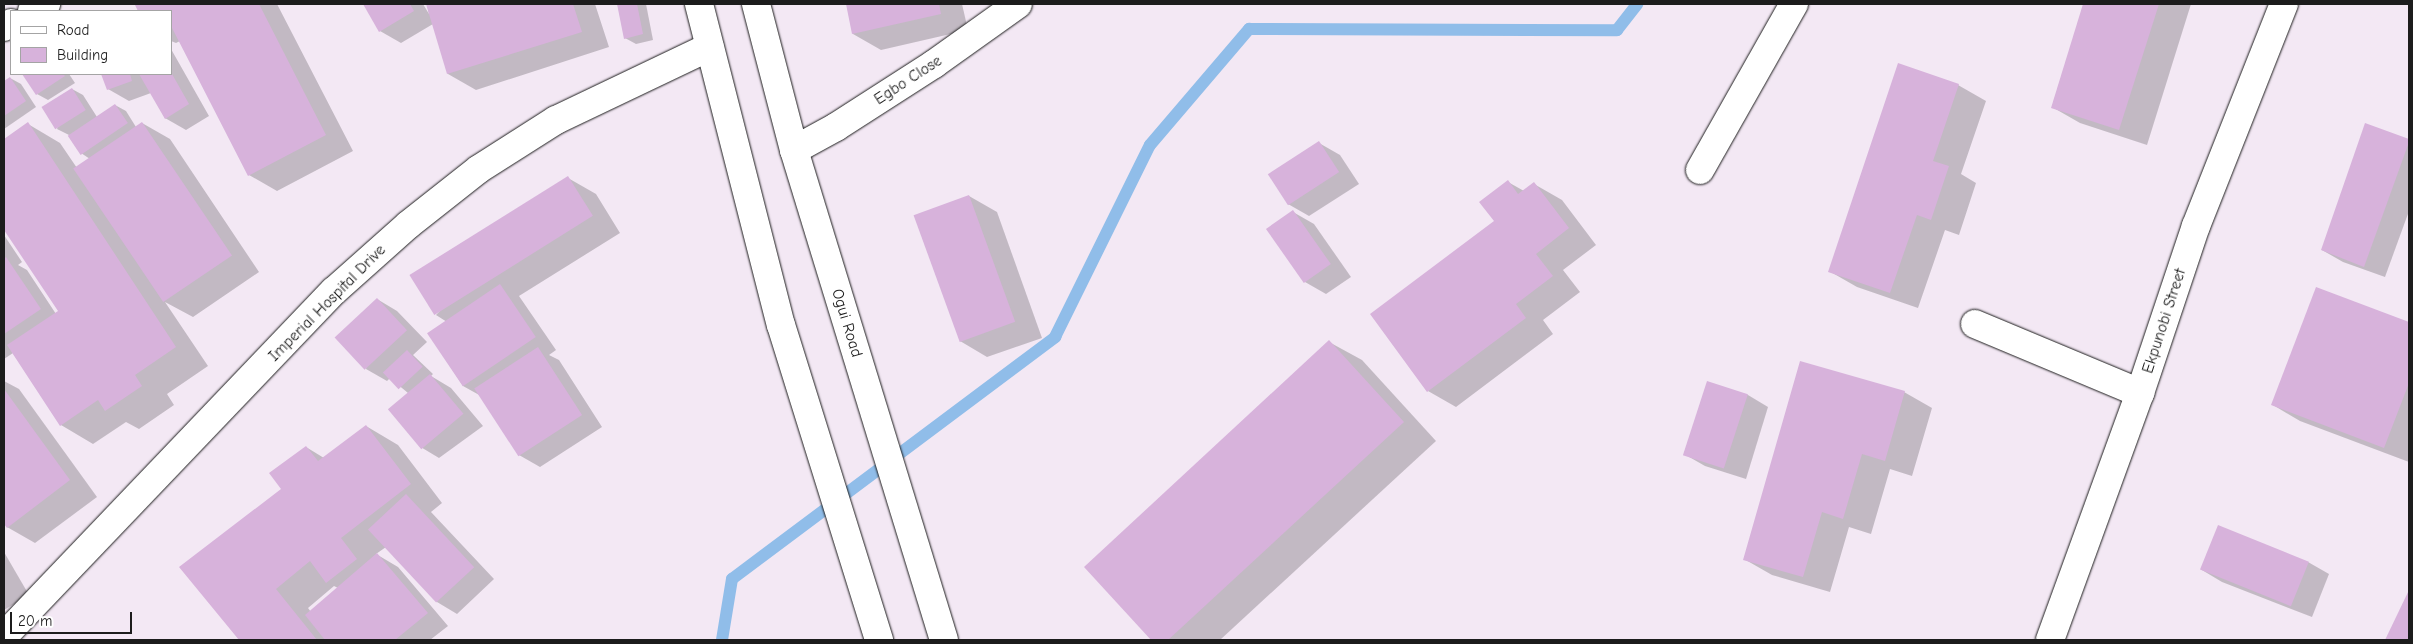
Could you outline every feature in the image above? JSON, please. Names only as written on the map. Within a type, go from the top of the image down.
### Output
[{"type":"street","points":[[34,10],[46,4]]},
{"type":"street","points":[[699,4],[708,47],[781,325],[880,640]]},
{"type":"street","name":"Ogui Road","points":[[756,4],[794,150],[944,640]]},
{"type":"street","name":"Egbo Close","points":[[794,150],[836,127],[934,64],[1018,4]]},
{"type":"street","points":[[1700,170],[1794,4]]},
{"type":"street","name":"Ekpunobi Street","points":[[2050,640],[2140,394],[2196,226],[2284,4]]},
{"type":"street","name":"Imperial Hospital Drive","points":[[4,636],[334,291],[408,225],[479,169],[556,120],[708,47]]},
{"type":"street","points":[[1975,324],[2140,394]]},
{"type":"building","points":[[259,4],[326,135],[248,176],[172,28],[172,10],[138,10],[135,5]]},
{"type":"building","points":[[363,4],[410,4],[414,11],[379,32]]},
{"type":"building","points":[[426,4],[573,4],[582,32],[447,74]]},
{"type":"building","points":[[617,4],[637,4],[643,34],[624,39]]},
{"type":"building","points":[[846,4],[939,4],[941,14],[852,34]]},
{"type":"building","points":[[2083,4],[2159,4],[2119,130],[2051,108]]},
{"type":"building","points":[[1898,63],[1959,84],[1933,161],[1949,166],[1931,220],[1917,215],[1890,293],[1828,272]]},
{"type":"building","points":[[172,74],[189,104],[165,119],[140,75]]},
{"type":"building","points":[[23,75],[65,76],[36,95]]},
{"type":"building","points":[[101,75],[130,75],[132,81],[107,90]]},
{"type":"building","points":[[10,77],[26,101],[4,116],[4,81]]},
{"type":"building","points":[[72,88],[86,110],[55,129],[41,107]]},
{"type":"building","points":[[115,104],[128,123],[81,155],[68,136]]},
{"type":"building","points":[[28,122],[176,347],[135,375],[142,386],[105,411],[98,400],[60,426],[7,345],[58,311],[4,230],[4,139]]},
{"type":"building","points":[[142,122],[232,255],[163,302],[73,168]]},
{"type":"building","points":[[2365,123],[2409,139],[2409,142],[2364,267],[2321,250]]},
{"type":"building","points":[[1319,141],[1339,172],[1288,205],[1268,174]]},
{"type":"building","points":[[568,176],[593,216],[434,315],[409,275]]},
{"type":"building","points":[[1508,180],[1518,194],[1534,182],[1569,228],[1536,254],[1553,276],[1516,304],[1526,318],[1427,392],[1370,314],[1494,221],[1479,202]]},
{"type":"building","points":[[969,195],[1015,322],[960,342],[914,215]]},
{"type":"building","points":[[1293,210],[1331,264],[1304,283],[1266,229]]},
{"type":"building","points":[[6,257],[41,309],[4,334],[4,259]]},
{"type":"building","points":[[500,284],[536,337],[463,386],[427,333]]},
{"type":"building","points":[[2316,287],[2409,322],[2409,383],[2384,448],[2271,405]]},
{"type":"building","points":[[377,298],[407,330],[365,370],[335,338]]},
{"type":"building","points":[[1329,340],[1404,422],[1168,640],[1151,640],[1084,567]]},
{"type":"building","points":[[538,347],[582,415],[518,456],[474,388]]},
{"type":"building","points":[[407,350],[423,367],[399,389],[383,373]]},
{"type":"building","points":[[1800,361],[1905,391],[1885,461],[1862,454],[1843,519],[1822,512],[1803,577],[1743,560]]},
{"type":"building","points":[[430,374],[463,414],[421,449],[388,409]]},
{"type":"building","points":[[1707,381],[1748,394],[1724,468],[1683,455]]},
{"type":"building","points":[[4,389],[70,480],[7,528],[4,524]]},
{"type":"building","points":[[366,425],[411,484],[341,538],[357,559],[326,583],[310,561],[276,589],[317,640],[239,640],[179,567],[281,489],[269,473],[306,446],[318,461]]},
{"type":"building","points":[[406,494],[474,567],[436,603],[368,529]]},
{"type":"building","points":[[2218,525],[2309,562],[2291,606],[2200,570]]},
{"type":"building","points":[[377,553],[428,613],[395,640],[325,640],[305,615]]},
{"type":"building","points":[[2409,590],[2409,640],[2385,640]]},
{"type":"waterway","points":[[722,640],[732,579],[1055,337],[1150,145],[1249,29],[1617,30],[1637,4]]}]
